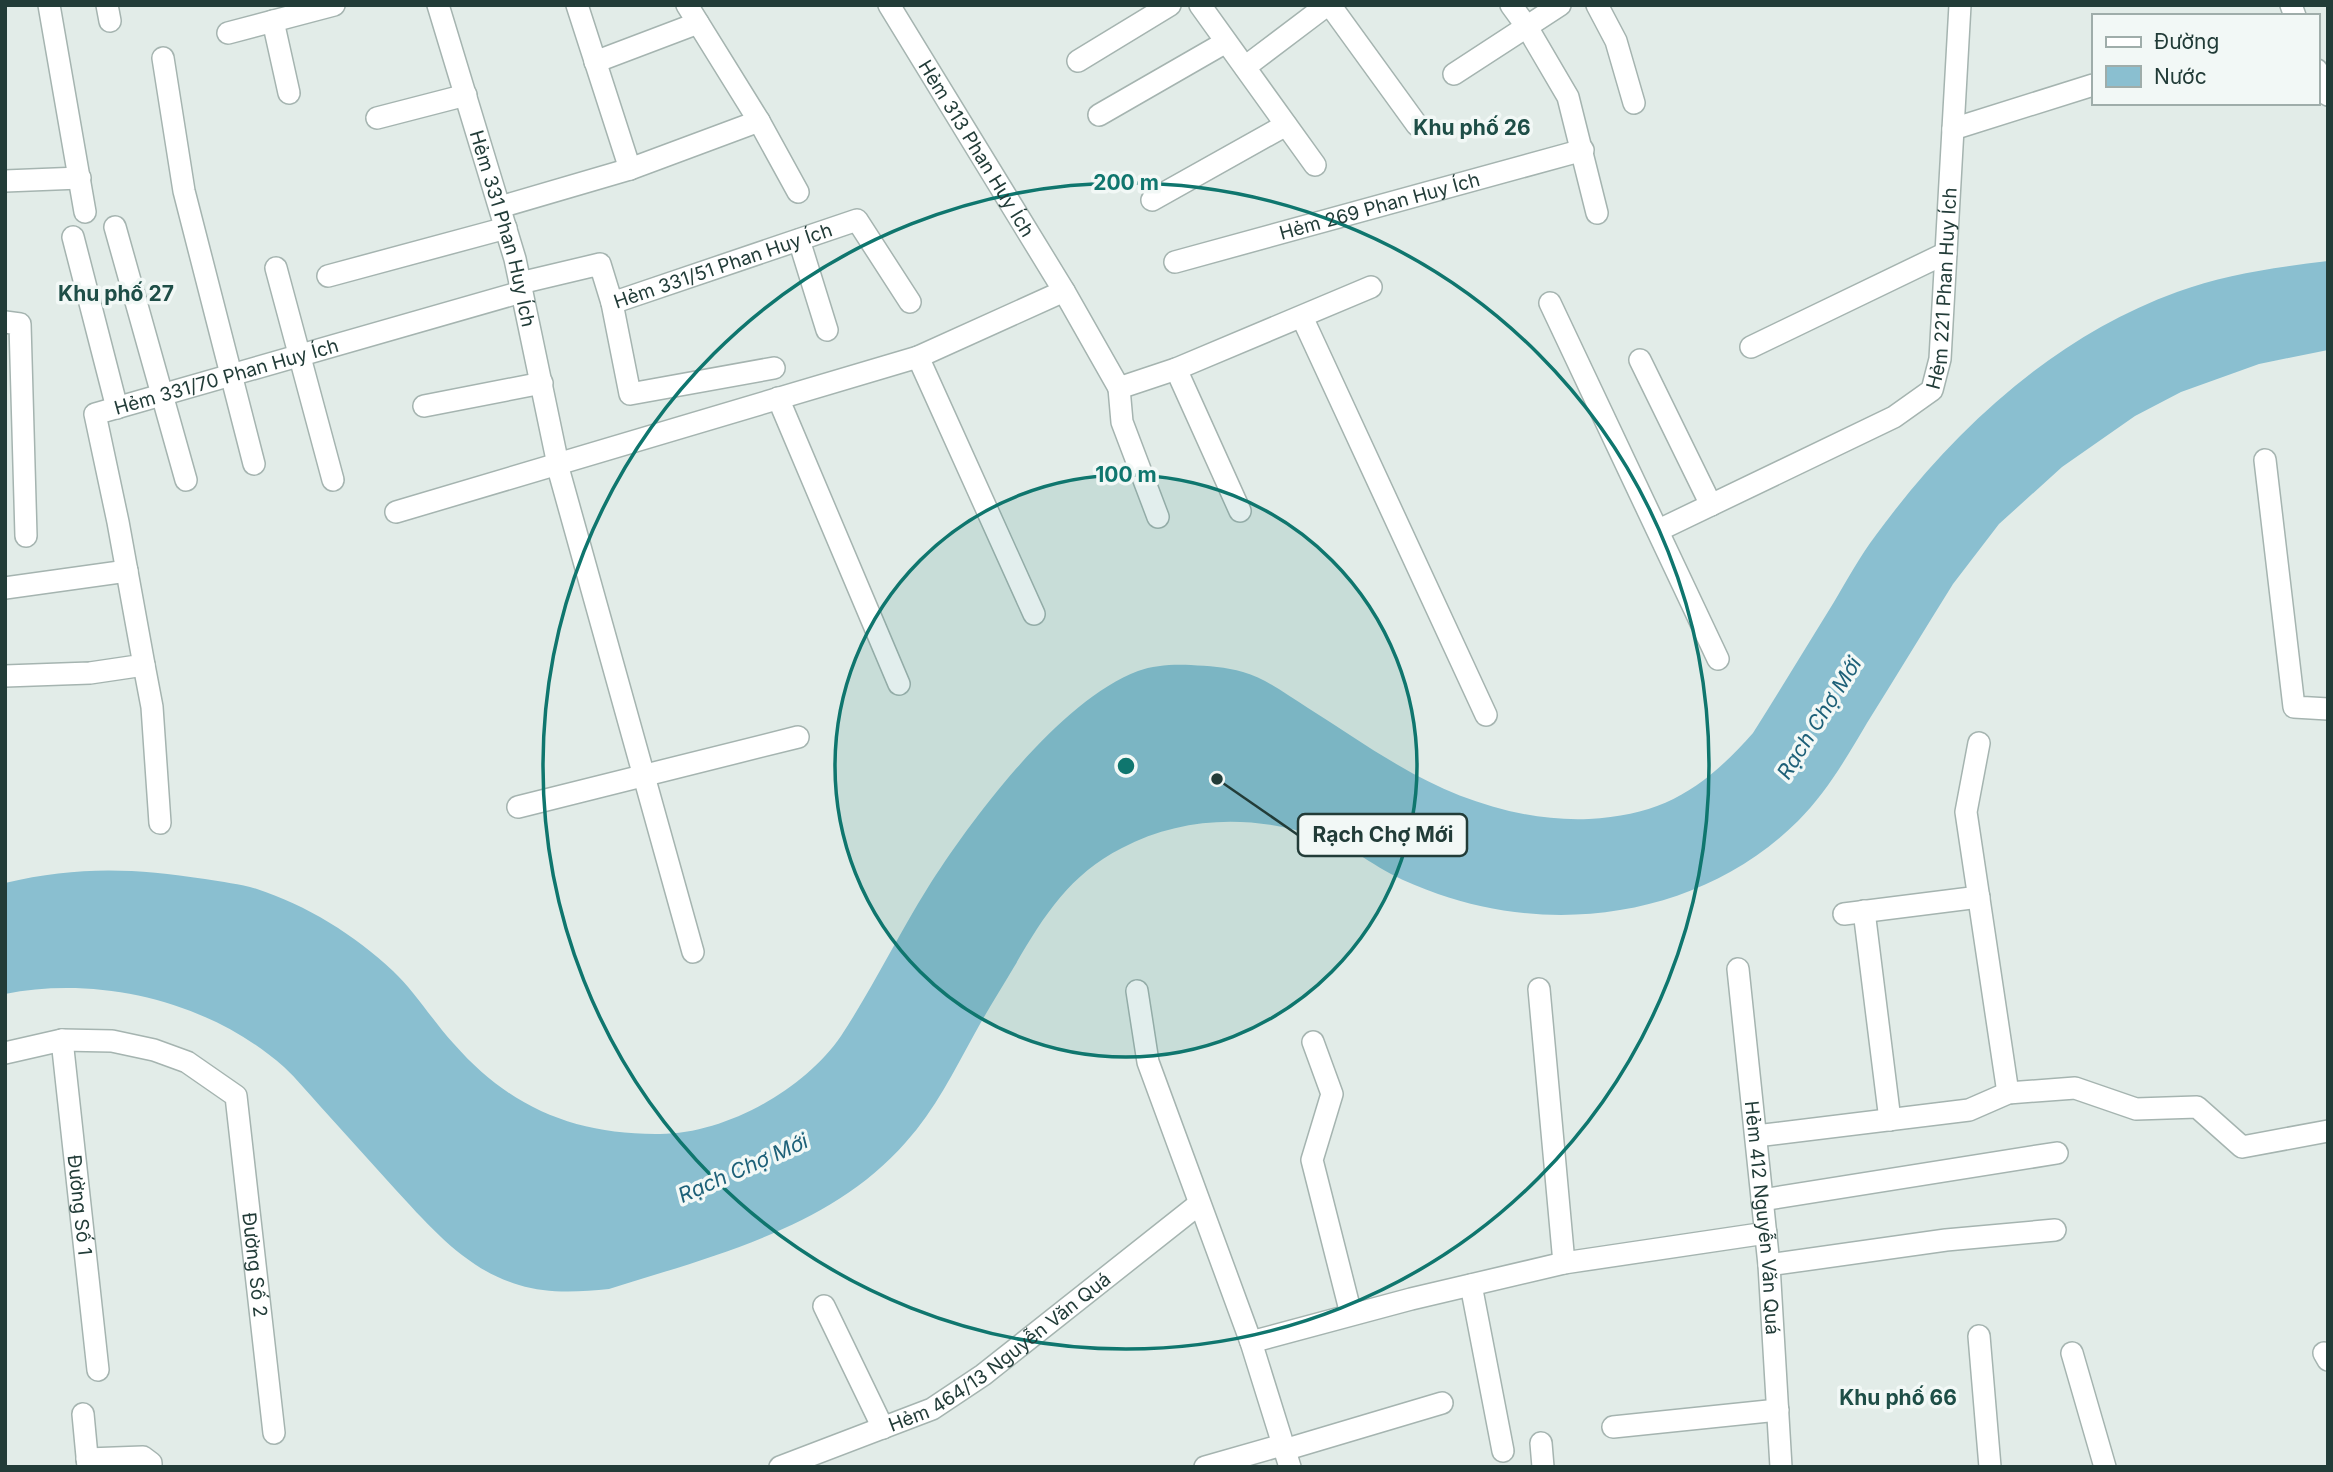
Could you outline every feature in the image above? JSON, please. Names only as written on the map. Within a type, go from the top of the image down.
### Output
[{"type":"street","points":[[49,5],[85,212]]},
{"type":"street","points":[[228,33],[334,5]]},
{"type":"street","name":"Hẻm 331 Phan Huy Ích","points":[[438,5],[506,228],[542,383],[556,459],[693,951]]},
{"type":"street","points":[[576,5],[630,169]]},
{"type":"street","name":"Hẻm 313 Phan Huy Ích","points":[[889,5],[1064,291],[1119,388]]},
{"type":"street","points":[[1078,61],[1170,5]]},
{"type":"street","points":[[1200,5],[1315,165]]},
{"type":"street","points":[[1245,67],[1328,5],[1417,125]]},
{"type":"street","points":[[1511,5],[1568,97],[1597,213]]},
{"type":"street","points":[[1454,74],[1560,5]]},
{"type":"street","points":[[1597,5],[1616,41],[1634,103]]},
{"type":"street","name":"Hẻm 221 Phan Huy Ích","points":[[1659,530],[1894,417],[1933,390],[1940,359],[1961,6]]},
{"type":"street","points":[[595,62],[693,14],[759,121],[798,192]]},
{"type":"street","points":[[273,21],[289,93]]},
{"type":"street","points":[[1099,115],[1226,42]]},
{"type":"street","points":[[163,58],[184,191],[254,464]]},
{"type":"street","points":[[2319,75],[2328,95]]},
{"type":"street","points":[[1953,129],[2092,85]]},
{"type":"street","points":[[377,118],[466,95]]},
{"type":"street","points":[[500,206],[630,169],[759,121]]},
{"type":"street","points":[[1152,200],[1286,125]]},
{"type":"street","name":"Hẻm 269 Phan Huy Ích","points":[[1175,262],[1583,150]]},
{"type":"street","points":[[5,181],[80,178]]},
{"type":"street","name":"Hẻm 331/51 Phan Huy Ích","points":[[521,288],[600,264],[612,303],[857,220],[910,302]]},
{"type":"street","points":[[115,227],[186,480]]},
{"type":"street","points":[[328,276],[506,228]]},
{"type":"street","points":[[73,237],[117,408]]},
{"type":"street","points":[[799,240],[827,330]]},
{"type":"street","points":[[1751,346],[1946,253]]},
{"type":"street","points":[[276,268],[333,480]]},
{"type":"street","points":[[1158,517],[1122,422],[1119,388],[1176,369],[1371,287]]},
{"type":"street","name":"Hẻm 331/70 Phan Huy Ích","points":[[160,823],[152,707],[95,414],[300,356],[521,288]]},
{"type":"street","points":[[396,512],[556,459],[918,356],[1064,291]]},
{"type":"street","points":[[612,303],[630,394],[774,368]]},
{"type":"street","points":[[1550,303],[1718,659]]},
{"type":"street","points":[[1303,317],[1486,715]]},
{"type":"street","points":[[13,323],[13,403],[26,536]]},
{"type":"street","points":[[918,356],[1034,614]]},
{"type":"street","points":[[1640,360],[1711,505]]},
{"type":"street","points":[[1176,369],[1240,511]]},
{"type":"street","points":[[424,405],[542,383]]},
{"type":"street","points":[[778,398],[899,684]]},
{"type":"street","points":[[2266,460],[2294,707],[2328,709]]},
{"type":"street","points":[[5,589],[127,571]]},
{"type":"street","points":[[5,676],[90,673],[144,665]]},
{"type":"street","points":[[518,807],[799,737]]},
{"type":"street","points":[[1979,743],[1966,812],[2008,1093]]},
{"type":"street","points":[[1889,1120],[1854,913],[1979,897]]},
{"type":"street","name":"Hẻm 412 Nguyễn Văn Quá","points":[[1738,969],[1769,1265],[1781,1467]]},
{"type":"street","points":[[1539,989],[1564,1263]]},
{"type":"street","points":[[1138,991],[1147,1062],[1251,1342],[1285,1454]]},
{"type":"street","points":[[5,1053],[62,1040]]},
{"type":"street","name":"Đường Số 2","points":[[62,1040],[112,1041],[154,1050],[187,1062],[236,1096],[274,1433]]},
{"type":"street","name":"Đường Số 1","points":[[62,1040],[98,1370]]},
{"type":"street","points":[[1312,1042],[1332,1094],[1312,1160],[1351,1314]]},
{"type":"street","points":[[1756,1136],[1969,1110],[2008,1093],[2075,1088],[2136,1110],[2197,1107],[2242,1147],[2328,1131]]},
{"type":"street","points":[[1762,1200],[2057,1153]]},
{"type":"street","name":"Hẻm 464/13 Nguyễn Văn Quá","points":[[780,1467],[932,1409],[983,1375],[1199,1204]]},
{"type":"street","points":[[1769,1265],[1946,1240],[2055,1230]]},
{"type":"street","points":[[1251,1342],[1351,1314],[1564,1263],[1766,1233]]},
{"type":"street","points":[[1471,1285],[1503,1451]]},
{"type":"street","points":[[824,1306],[883,1429]]},
{"type":"street","points":[[1979,1336],[1990,1467]]},
{"type":"street","points":[[2072,1353],[2105,1467]]},
{"type":"street","points":[[1205,1467],[1285,1454],[1442,1403]]},
{"type":"street","points":[[1613,1427],[1778,1410]]},
{"type":"street","points":[[83,1414],[88,1463],[144,1457],[151,1463],[151,1467]]},
{"type":"street","points":[[1541,1443],[1543,1467]]},
{"type":"water","name":"Rạch Chợ Mới","points":[[2328,261],[2328,350],[2259,364],[2181,392],[2135,416],[2062,467],[1999,524],[1953,584],[1827,787],[1798,821],[1761,853],[1719,878],[1675,896],[1629,909],[1581,914],[1533,914],[1485,907],[1438,894],[1379,868],[1346,848],[1291,829],[1234,822],[1205,823],[1149,836],[1103,859],[1072,884],[1059,899],[984,1016],[935,1103],[906,1142],[876,1172],[843,1197],[806,1218],[729,1251],[689,1264],[609,1289],[586,1291],[541,1290],[500,1278],[466,1258],[436,1233],[298,1081],[255,1044],[189,1010],[153,999],[78,988],[5,994],[5,883],[31,877],[105,870],[154,873],[238,884],[312,912],[363,945],[401,979],[475,1066],[522,1101],[573,1123],[629,1133],[685,1132],[710,1126],[736,1117],[785,1091],[825,1056],[841,1036],[927,889],[968,829],[1048,734],[1108,686],[1138,671],[1157,666],[1191,665],[1237,670],[1269,683],[1420,777],[1490,806],[1539,817],[1589,819],[1639,812],[1661,805],[1681,795],[1717,769],[1753,733],[1876,535],[1938,459],[2009,391],[2088,334],[2177,292],[2233,276]]},
{"type":"place","name":"Rạch Chợ Mới","points":[[1217,779]]},
{"type":"district","name":"Khu phố 26","points":[[1472,127]]},
{"type":"district","name":"Khu phố 27","points":[[116,293]]},
{"type":"district","name":"Khu phố 66","points":[[1898,1397]]}]
